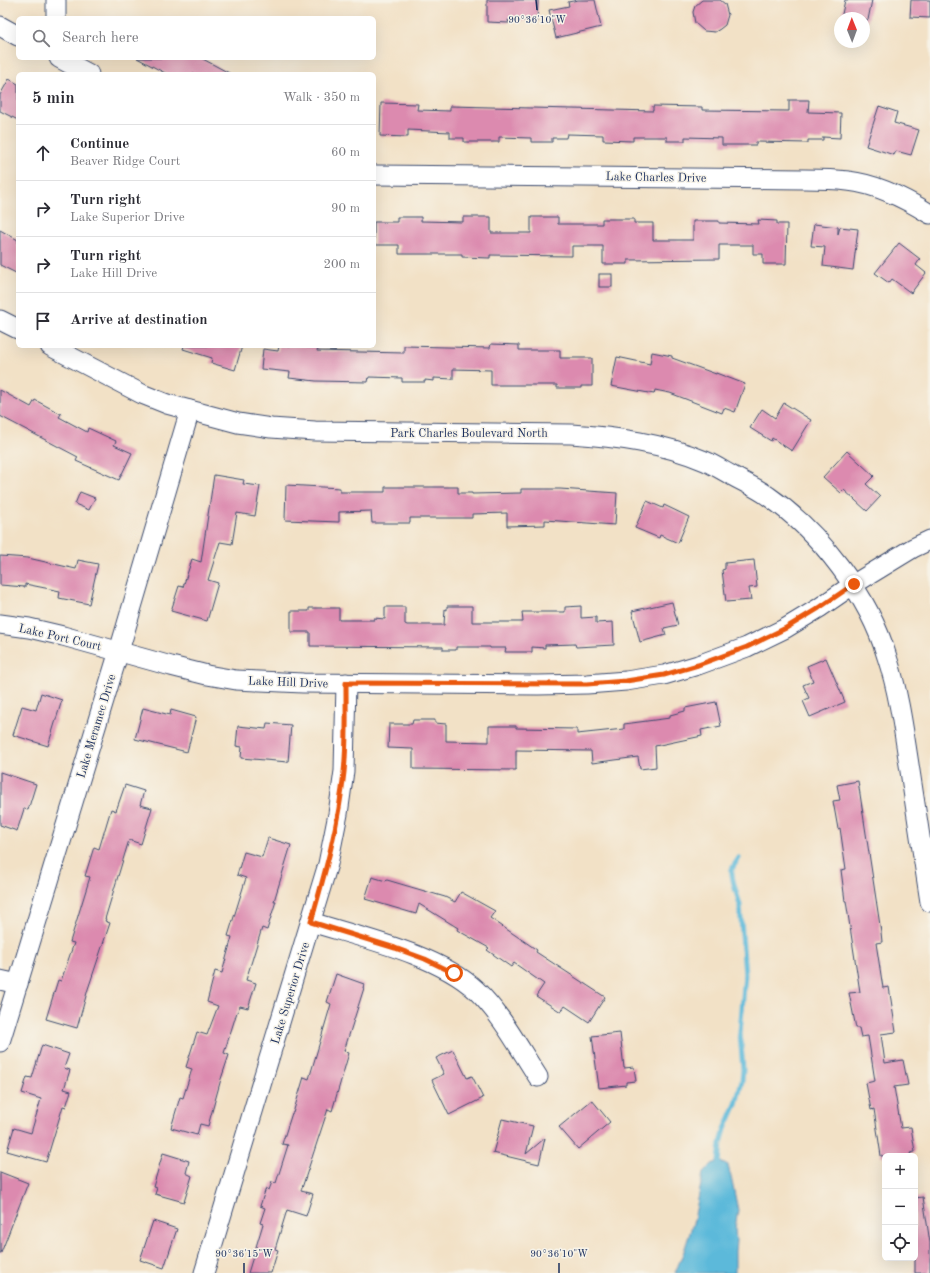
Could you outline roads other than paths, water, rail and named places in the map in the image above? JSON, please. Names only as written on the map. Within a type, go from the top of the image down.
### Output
[{"type":"street","points":[[56,0],[56,16]]},
{"type":"street","points":[[0,26],[16,35]]},
{"type":"street","points":[[63,60],[85,72]]},
{"type":"street","name":"Lake Charles Drive","points":[[376,174],[804,179],[849,181],[881,189],[910,202],[930,214]]},
{"type":"street","points":[[0,320],[16,328]]},
{"type":"street","name":"Park Charles Boulevard North","points":[[54,348],[142,394],[167,404],[238,422],[271,428],[323,431],[571,434],[606,436],[642,442],[676,451],[705,461],[768,497],[795,518],[820,542],[854,584],[874,623],[887,656],[904,730],[930,902]]},
{"type":"street","name":"Lake Meramec Drive","points":[[0,1042],[9,982],[119,651],[190,410]]},
{"type":"street","name":"Lake Hill Drive","points":[[119,651],[207,675],[236,680],[346,683],[587,684],[626,681],[664,675],[698,665],[747,647],[786,628],[854,584],[913,548],[930,540]]},
{"type":"street","name":"Lake Port Court","points":[[0,624],[28,628],[119,651]]},
{"type":"street","name":"Lake Superior Drive","points":[[204,1273],[328,864],[338,814],[344,772],[346,683]]},
{"type":"street","points":[[311,922],[395,948],[425,959],[454,973],[476,990],[493,1009],[538,1077]]},
{"type":"water","points":[[719,1161],[728,1166],[738,1210],[735,1228],[735,1273],[675,1273],[694,1220],[703,1173],[712,1164]]},
{"type":"waterway","points":[[719,1161],[721,1143],[725,1129],[736,1104],[742,1081],[743,1069],[740,1033],[745,975],[740,905],[733,882],[732,872],[732,869],[739,858]]}]
